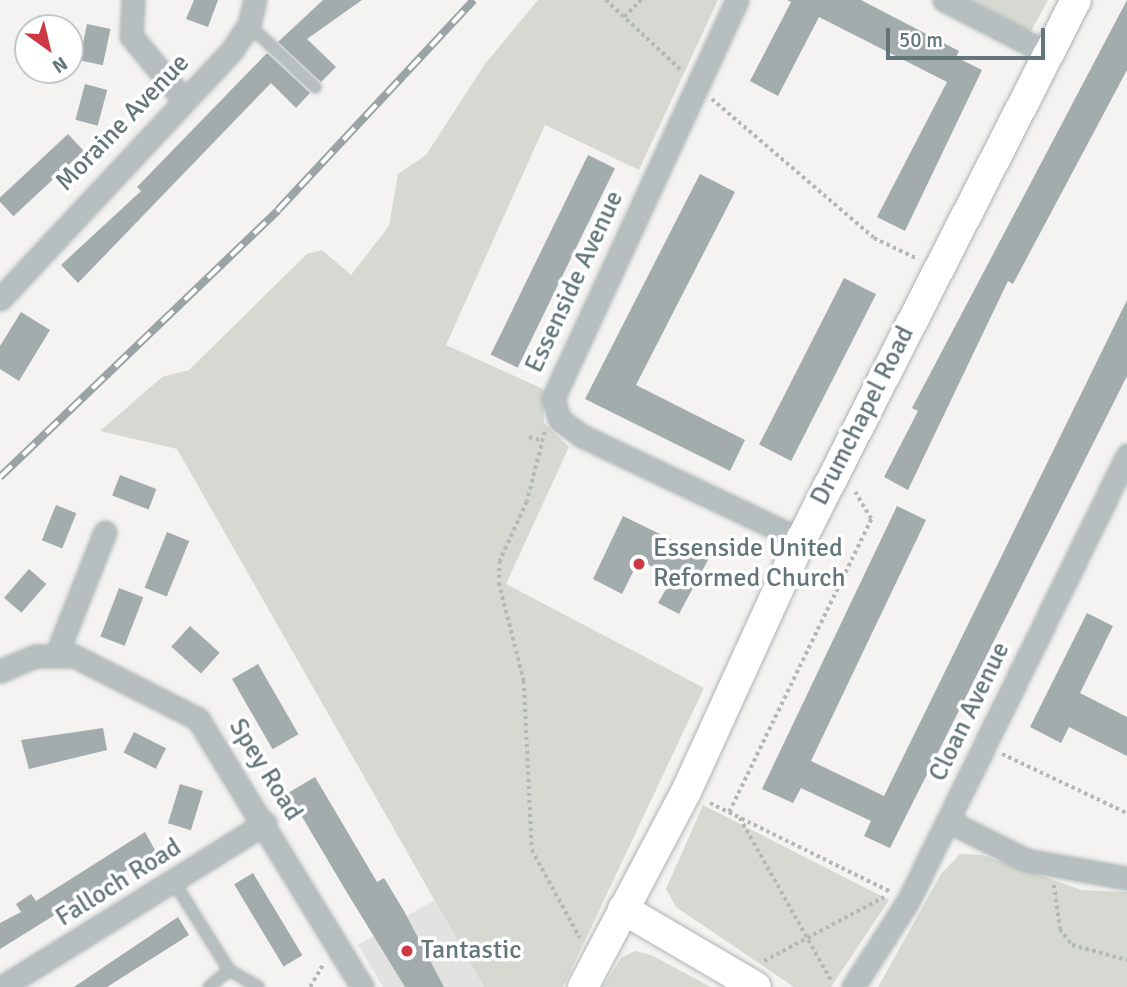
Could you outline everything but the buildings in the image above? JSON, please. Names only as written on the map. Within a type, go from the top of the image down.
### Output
[{"type":"street","points":[[133,0],[131,36],[183,99]]},
{"type":"street","name":"Moraine Avenue","points":[[0,299],[17,276],[249,25],[256,0]]},
{"type":"street","name":"Essenside Avenue","points":[[560,419],[555,389],[737,0]]},
{"type":"street","points":[[944,0],[1047,53]]},
{"type":"street","name":"Drumchapel Road","points":[[589,974],[686,792],[801,540],[937,268],[1076,0]]},
{"type":"street","points":[[560,419],[582,436],[801,540]]},
{"type":"street","name":"Cloan Avenue","points":[[853,987],[900,897],[948,821],[1127,455]]},
{"type":"street","points":[[0,671],[57,653],[105,532]]},
{"type":"street","name":"Spey Road","points":[[57,653],[179,703],[198,719],[265,824],[362,987]]},
{"type":"street","points":[[948,821],[1054,869],[1127,878]]},
{"type":"street","name":"Falloch Road","points":[[2,987],[265,824]]},
{"type":"street","points":[[623,909],[747,981]]},
{"type":"lane","points":[[249,25],[315,87]]},
{"type":"lane","points":[[174,882],[229,970],[258,987]]},
{"type":"lane","points":[[209,987],[229,970]]},
{"type":"path","points":[[606,0],[697,85],[874,238],[937,268]]},
{"type":"path","points":[[624,17],[641,0]]},
{"type":"path","points":[[560,419],[540,440],[527,502],[500,561],[499,583],[524,681],[532,850],[589,974]]},
{"type":"path","points":[[529,437],[540,440]]},
{"type":"path","points":[[729,812],[871,519],[837,469]]},
{"type":"path","points":[[985,746],[1127,813]]},
{"type":"path","points":[[686,792],[900,897]]},
{"type":"path","points":[[739,816],[835,987]]},
{"type":"path","points":[[1054,869],[1060,929],[1072,945],[1127,960]]},
{"type":"path","points":[[747,981],[806,938],[900,897]]},
{"type":"shaded area","points":[[538,0],[718,0],[639,170],[545,125],[446,345],[543,389],[544,423],[569,447],[506,584],[704,688],[563,987],[484,987],[177,449],[100,431],[162,377],[189,370],[307,254],[322,250],[351,275],[389,226],[398,174],[426,155],[485,64]]},
{"type":"shaded area","points":[[967,0],[1048,0],[1030,33]]},
{"type":"shaded area","points":[[703,805],[889,900],[831,987],[794,987],[676,907],[666,889]]},
{"type":"shaded area","points":[[960,854],[982,855],[1082,890],[1127,892],[1127,987],[878,987],[941,874]]},
{"type":"shaded area","points":[[434,900],[484,987],[383,987],[358,945]]},
{"type":"shaded area","points":[[635,951],[651,955],[711,987],[603,987],[621,958]]},
{"type":"railway","points":[[0,477],[278,210],[474,0]]},
{"type":"place","name":"Essenside United Reformed Church","points":[[639,564]]},
{"type":"place","name":"Tantastic","points":[[407,951]]}]
